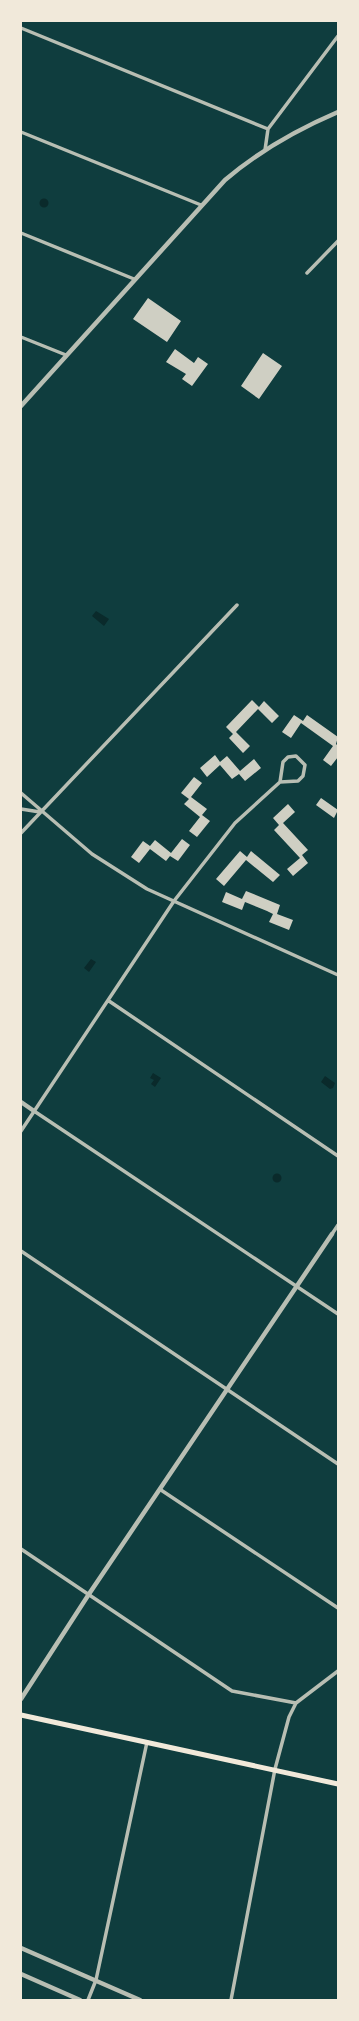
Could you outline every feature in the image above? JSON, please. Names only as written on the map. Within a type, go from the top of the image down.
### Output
[{"type":"main road","points":[[21,1715],[338,1784]]},
{"type":"street","points":[[21,28],[268,130]]},
{"type":"street","points":[[265,150],[268,130],[338,36]]},
{"type":"street","points":[[21,406],[134,279],[176,236],[201,205],[242,166],[265,150],[308,125],[338,112]]},
{"type":"street","points":[[21,132],[201,205]]},
{"type":"street","points":[[21,234],[134,279]]},
{"type":"street","points":[[307,273],[338,241]]},
{"type":"street","points":[[21,337],[66,355]]},
{"type":"street","points":[[21,832],[42,812],[237,605]]},
{"type":"street","points":[[21,1131],[174,901],[235,823],[280,782],[291,782],[301,779],[306,768],[303,761],[296,756],[285,759],[281,765],[280,782]]},
{"type":"street","points":[[21,794],[92,854],[147,889],[338,974]]},
{"type":"street","points":[[21,809],[42,812]]},
{"type":"street","points":[[108,1001],[338,1156]]},
{"type":"street","points":[[21,1102],[338,1314]]},
{"type":"street","points":[[21,1699],[89,1594],[161,1490],[338,1225]]},
{"type":"street","points":[[21,1251],[338,1464]]},
{"type":"street","points":[[161,1490],[338,1608]]},
{"type":"street","points":[[21,1549],[232,1691],[296,1703]]},
{"type":"street","points":[[231,2000],[275,1770],[289,1717],[296,1703],[338,1671]]},
{"type":"street","points":[[88,2000],[96,1980],[147,1742]]},
{"type":"street","points":[[21,1948],[140,2000]]},
{"type":"street","points":[[21,1974],[80,2000]]},
{"type":"water","points":[[44,198],[49,203],[44,208],[39,203]]},
{"type":"water","points":[[96,611],[109,619],[104,626],[92,616]]},
{"type":"water","points":[[91,959],[96,962],[89,972],[84,968]]},
{"type":"water","points":[[153,1073],[161,1078],[155,1087],[151,1084],[154,1080],[150,1078]]},
{"type":"water","points":[[325,1076],[335,1083],[333,1088],[330,1089],[321,1082]]},
{"type":"water","points":[[277,1173],[282,1178],[277,1183],[272,1178]]},
{"type":"building","points":[[148,298],[181,321],[167,342],[133,319]]},
{"type":"building","points":[[175,349],[194,363],[198,357],[208,364],[192,386],[182,379],[186,374],[166,362]]},
{"type":"building","points":[[263,353],[282,366],[259,399],[241,386]]},
{"type":"building","points":[[252,700],[259,707],[264,701],[279,716],[272,723],[258,709],[236,732],[250,746],[243,753],[229,738],[233,734],[226,727]]},
{"type":"building","points":[[294,715],[303,721],[307,715],[338,737],[336,744],[338,746],[338,757],[331,766],[323,760],[333,746],[301,723],[291,738],[282,732]]},
{"type":"building","points":[[215,755],[220,762],[227,756],[240,771],[254,759],[261,768],[245,781],[239,774],[232,779],[220,765],[207,777],[200,768]]},
{"type":"building","points":[[194,777],[202,783],[191,797],[207,809],[202,815],[210,821],[197,837],[189,831],[200,817],[184,804],[189,799],[181,793]]},
{"type":"building","points":[[321,798],[338,810],[334,818],[316,805]]},
{"type":"building","points":[[288,804],[295,812],[283,823],[308,850],[302,855],[308,863],[293,876],[287,869],[300,858],[274,830],[279,825],[273,818]]},
{"type":"building","points":[[182,839],[190,845],[178,861],[170,856],[166,861],[150,849],[139,863],[131,857],[143,841],[150,846],[155,840],[171,853]]},
{"type":"building","points":[[240,851],[247,857],[251,851],[280,875],[273,882],[246,860],[224,886],[216,879]]},
{"type":"building","points":[[246,891],[280,905],[277,914],[293,920],[289,930],[269,922],[273,914],[267,911],[245,902],[242,910],[222,902],[226,892],[242,899]]}]
